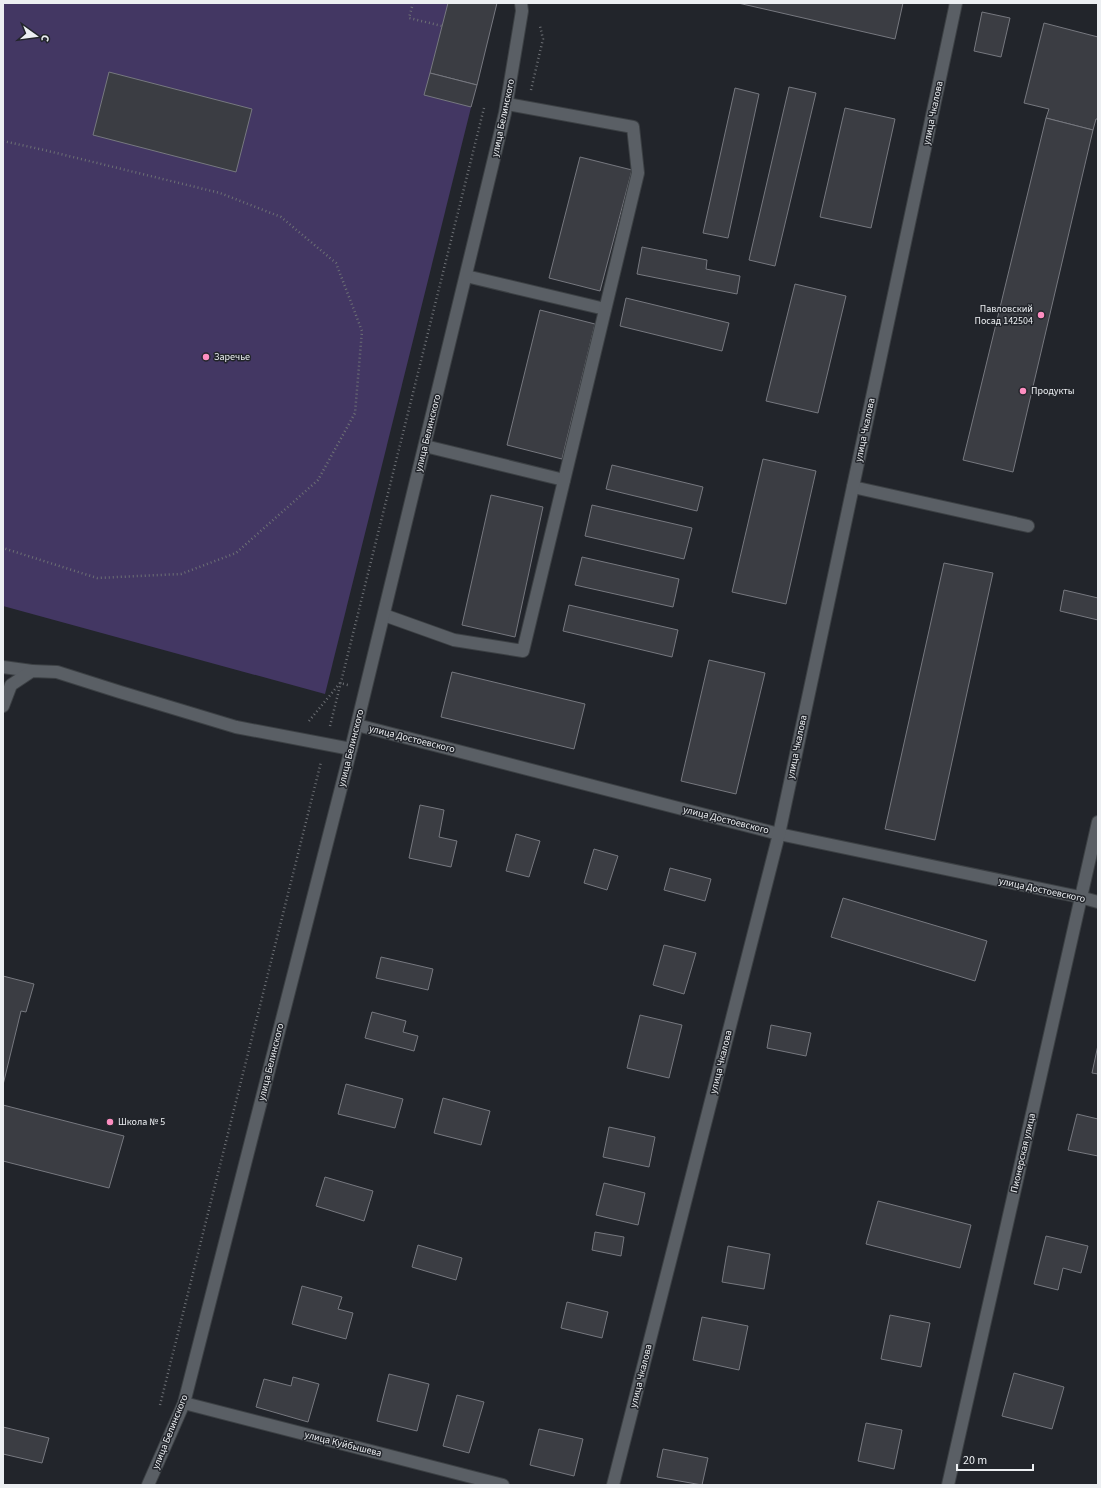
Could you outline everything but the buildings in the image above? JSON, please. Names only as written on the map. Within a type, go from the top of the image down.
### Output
[{"type":"street","name":"улица Белинского","points":[[148,1485],[184,1403],[351,749],[507,104],[522,10],[521,3]]},
{"type":"street","name":"улица Чкалова","points":[[613,1485],[779,834],[956,3]]},
{"type":"street","points":[[384,615],[454,640],[523,651],[638,173],[633,127],[507,104]]},
{"type":"street","points":[[466,276],[605,309]]},
{"type":"street","points":[[425,446],[564,480]]},
{"type":"street","points":[[853,487],[1028,526]]},
{"type":"street","points":[[3,667],[32,671],[57,672],[236,726],[351,749]]},
{"type":"street","points":[[3,706],[11,685],[32,671]]},
{"type":"street","name":"улица Достоевского","points":[[357,725],[779,834],[1098,902]]},
{"type":"street","name":"Пионерская улица","points":[[948,1485],[1098,822]]},
{"type":"street","name":"улица Куйбышева","points":[[184,1403],[503,1485]]},
{"type":"path","points":[[413,3],[409,18],[442,26]]},
{"type":"path","points":[[159,1412],[485,106]]},
{"type":"path","points":[[3,141],[220,194],[280,217],[336,263],[362,331],[355,413],[318,480],[236,552],[181,574],[96,578],[3,548]]},
{"type":"path","points":[[295,738],[340,683]]},
{"type":"shaded area","name":"Заречье","points":[[3,3],[497,3],[325,694],[3,606]]},
{"type":"place","name":"Павловский Посад 142504","points":[[1041,315]]},
{"type":"place","name":"Заречье","points":[[206,357]]},
{"type":"place","name":"Продукты","points":[[1023,391]]},
{"type":"place","name":"Школа № 5","points":[[110,1122]]}]
